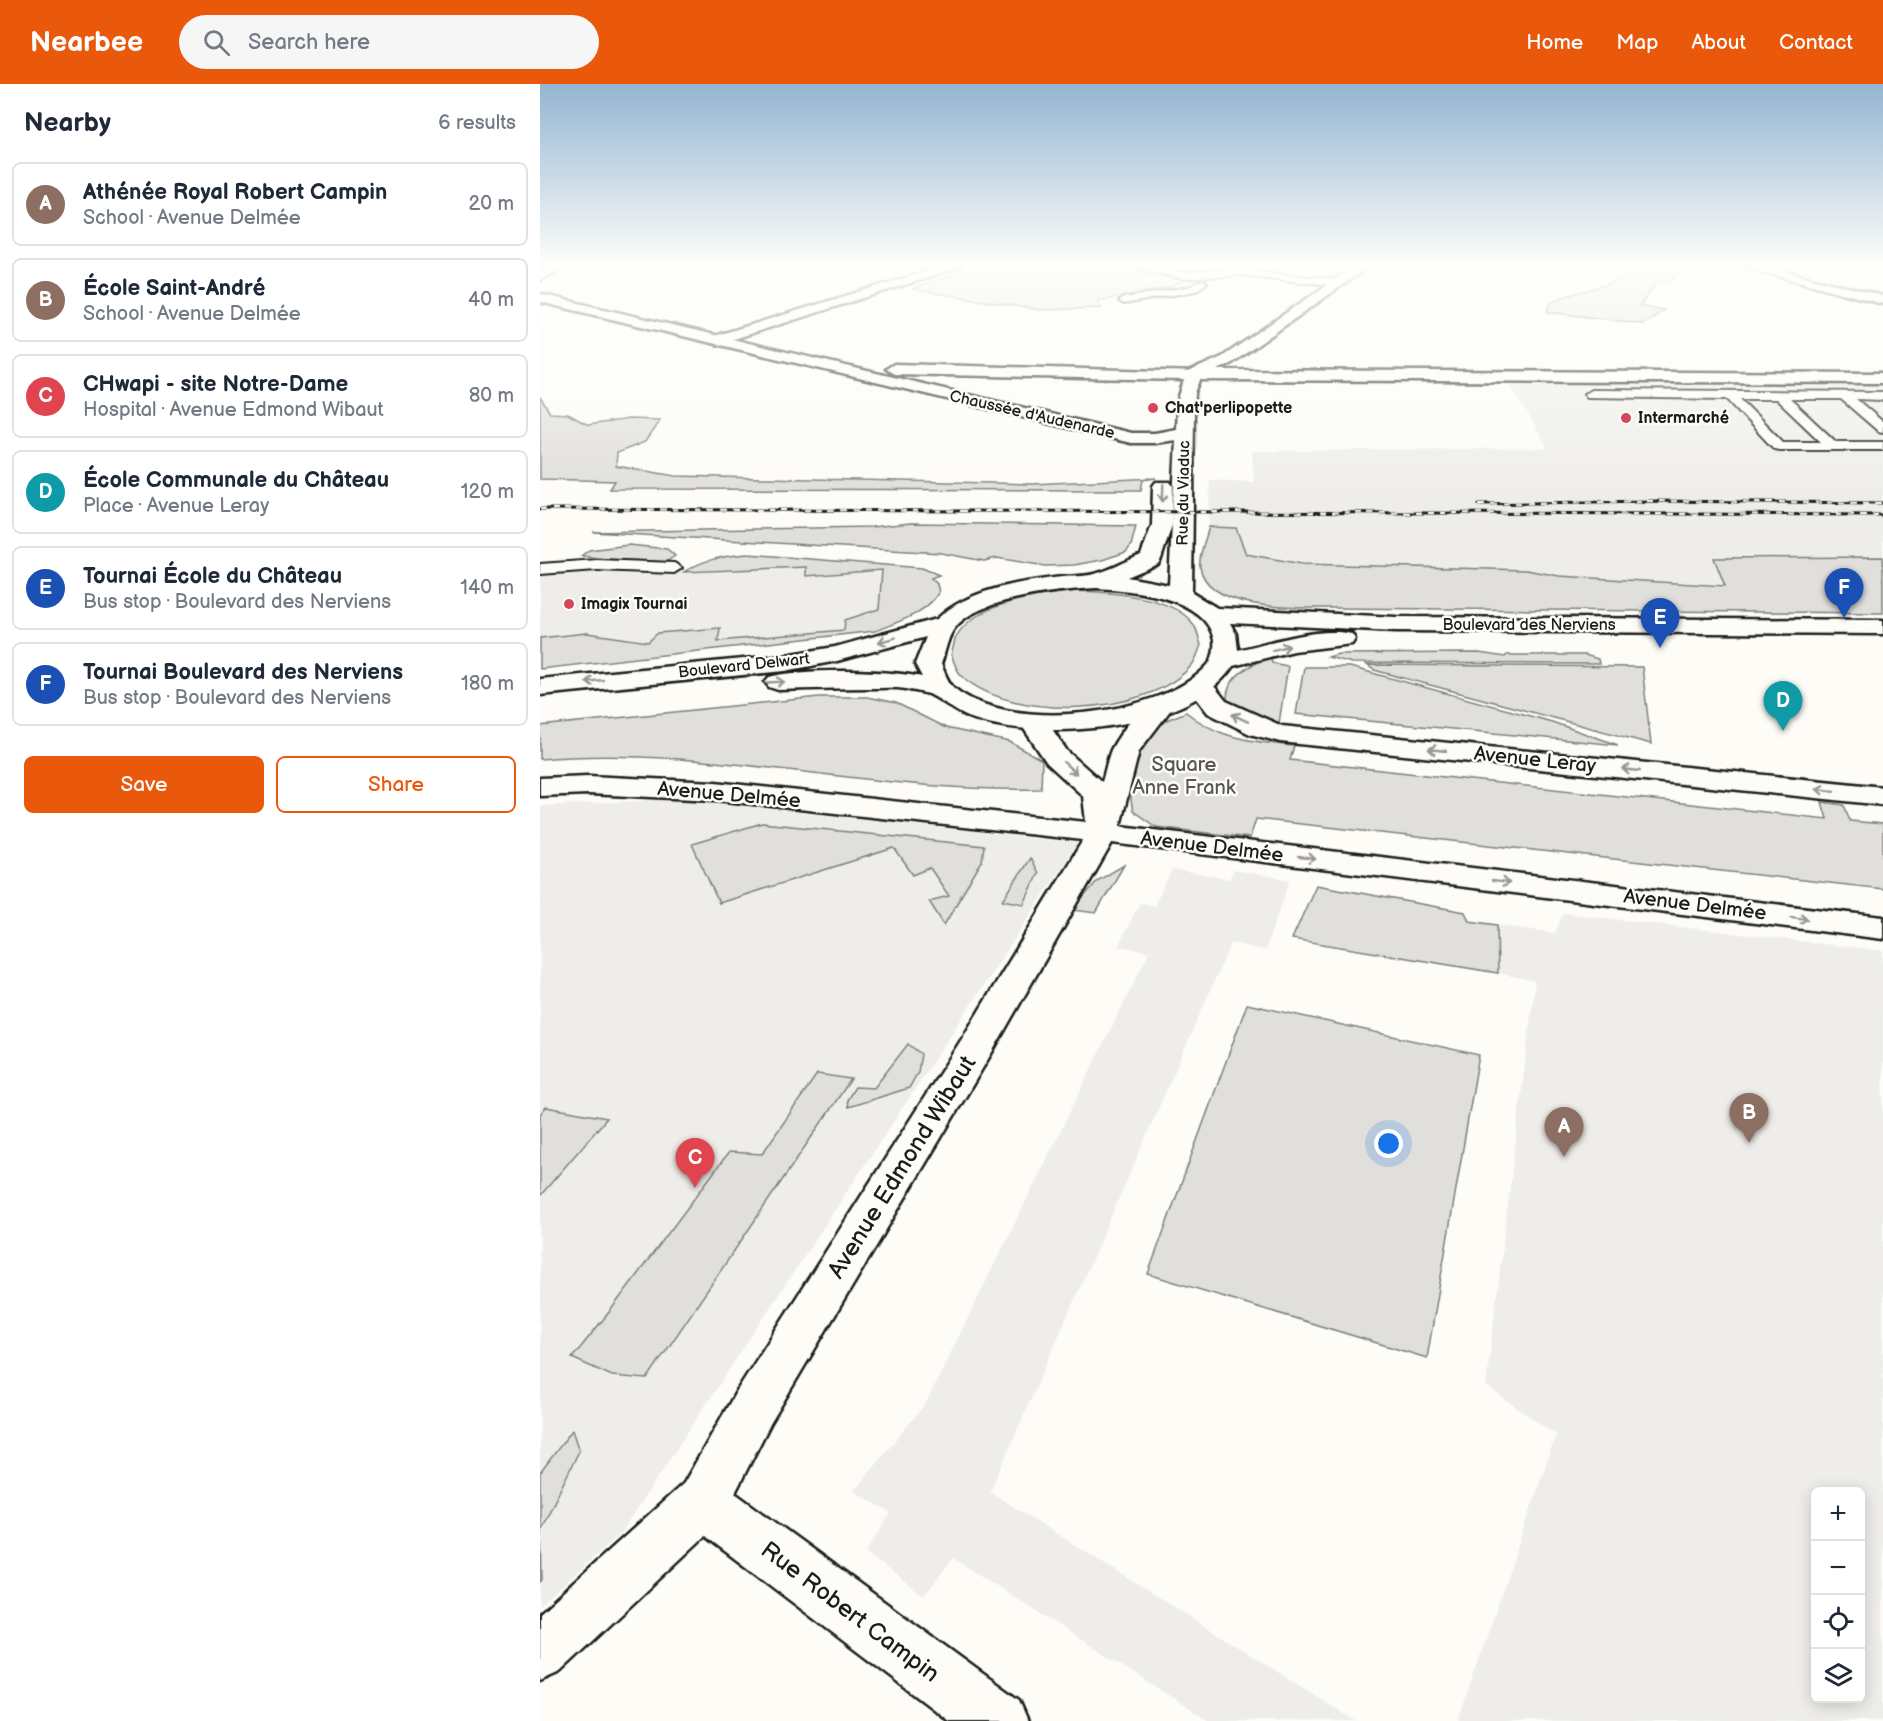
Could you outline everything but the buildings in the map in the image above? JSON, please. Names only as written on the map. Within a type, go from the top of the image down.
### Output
[{"type":"main road","name":"Chaussée d'Audenarde","points":[[731,343],[1131,438]]},
{"type":"main road","points":[[1194,375],[1227,360],[1251,343]]},
{"type":"main road","name":"Chaussée d'Audenarde","points":[[841,369],[1194,375],[1883,378]]},
{"type":"main road","points":[[898,383],[900,375],[904,372],[917,369]]},
{"type":"main road","name":"Rue du Viaduc","points":[[1180,596],[1186,388],[1194,375]]},
{"type":"main road","points":[[1131,438],[1161,438],[1185,433]]},
{"type":"main road","name":"Rue du Viaduc","points":[[1096,581],[1150,559],[1162,525],[1161,463],[1154,449],[1131,438]]},
{"type":"main road","points":[[1096,581],[1122,582],[1180,596],[1212,615],[1223,629],[1228,645],[1224,662],[1210,680],[1201,687],[1159,708]]},
{"type":"main road","name":"Boulevard Delwart","points":[[540,687],[785,663],[837,654],[944,624],[983,601],[1016,591],[1051,584],[1096,581]]},
{"type":"main road","name":"Boulevard des Nerviens","points":[[1212,615],[1355,623],[1883,625]]},
{"type":"main road","points":[[939,689],[929,674],[928,658],[944,624]]},
{"type":"main road","name":"Boulevard des Nerviens","points":[[1224,662],[1311,641],[1372,637],[1607,642],[1883,642]]},
{"type":"main road","name":"Boulevard Delwart","points":[[540,705],[718,686],[829,680],[903,681],[939,689],[957,702],[991,715],[1034,723],[1077,724],[1120,718],[1159,708]]},
{"type":"main road","name":"Avenue Leray","points":[[1201,687],[1217,707],[1260,728],[1280,734],[1883,796]]},
{"type":"main road","name":"Avenue Edmond Wibaut","points":[[540,1652],[703,1502],[753,1408],[978,1044],[1103,834],[1125,751],[1139,730],[1159,708]]},
{"type":"main road","points":[[1034,723],[1057,757],[1097,793],[1103,834]]},
{"type":"main road","name":"Avenue Delmée","points":[[540,787],[588,785],[715,791],[1103,834],[1883,928]]},
{"type":"main road","name":"Rue Robert Campin","points":[[703,1502],[998,1721]]},
{"type":"lane","points":[[1591,394],[1883,396]]},
{"type":"lane","points":[[1730,395],[1779,446],[1883,446]]},
{"type":"lane","points":[[1780,396],[1833,446]]},
{"type":"lane","points":[[1844,396],[1883,428]]},
{"type":"lane","points":[[540,568],[597,565],[675,568]]},
{"type":"shaded area","points":[[1883,384],[1883,557],[1715,558],[1726,586],[1559,576],[1526,570],[1302,564],[1246,553],[1236,529],[1209,527],[1210,480],[1254,482],[1252,451],[1548,448],[1510,385]]},
{"type":"shaded area","points":[[807,567],[806,576],[882,569],[875,631],[540,669],[540,569],[684,572]]},
{"type":"shaded area","points":[[678,799],[1078,843],[620,1534],[540,1606],[540,806]]},
{"type":"shaded area","points":[[1172,870],[1229,879],[1234,870],[1290,880],[1265,950],[1231,943],[990,1492],[1356,1721],[1209,1721],[953,1558],[924,1596],[866,1553],[891,1513],[854,1491],[926,1403],[1149,952],[1118,946],[1140,903],[1154,906]]},
{"type":"shaded area","points":[[1563,913],[1883,951],[1883,1721],[1458,1721],[1556,1435],[1486,1386],[1535,981],[1498,973],[1497,925],[1555,933]]},
{"type":"green space","points":[[540,397],[550,413],[568,414],[588,425],[629,419],[660,420],[645,442],[617,453],[616,466],[676,476],[1032,484],[1156,478],[1143,480],[1141,490],[610,489],[615,481],[540,479]]},
{"type":"green space","points":[[911,523],[1136,526],[1131,546],[1126,552],[1102,560],[1074,565],[1045,566],[997,558],[984,561],[941,553],[593,532],[871,527]]},
{"type":"green space","points":[[1209,527],[1236,528],[1246,554],[1302,564],[1526,570],[1559,576],[1725,586],[1714,558],[1883,557],[1883,613],[1278,607],[1237,600],[1219,592],[1207,582],[1200,563]]},
{"type":"green space","points":[[629,545],[667,549],[675,556],[666,562],[581,556],[589,550]]},
{"type":"green space","points":[[748,554],[922,568],[939,575],[931,578],[937,584],[939,592],[919,612],[875,631],[540,669],[540,638],[587,633],[648,642],[658,633],[720,628],[718,641],[844,630],[845,620],[879,609],[882,570],[806,576],[806,567],[684,572],[714,559]]},
{"type":"green space","points":[[1075,591],[1140,597],[1173,608],[1186,616],[1197,631],[1201,645],[1194,662],[1170,683],[1143,696],[1112,704],[1078,707],[1043,706],[1011,701],[983,690],[959,673],[951,655],[955,639],[965,625],[993,608],[1009,602]]},
{"type":"green space","points":[[1479,653],[1505,657],[1507,655],[1585,655],[1598,659],[1599,664],[1352,663],[1328,657],[1339,654]]},
{"type":"green space","points":[[1271,656],[1272,663],[1288,666],[1279,723],[1228,707],[1227,697],[1233,681],[1246,669]]},
{"type":"green space","points":[[1367,665],[1642,667],[1651,744],[1374,670]]},
{"type":"green space","points":[[1304,667],[1350,667],[1552,722],[1618,745],[1296,714]]},
{"type":"green space","points":[[819,697],[867,697],[896,703],[946,728],[1010,742],[1042,760],[1041,789],[978,789],[916,784],[665,758],[603,756],[540,759],[540,726]]},
{"type":"green space","name":"Square Anne Frank","points":[[1186,712],[1224,734],[1294,746],[1290,760],[1827,819],[1822,802],[1844,805],[1850,821],[1883,824],[1883,889],[1256,819],[1250,838],[1156,827],[1133,811],[1131,759],[1146,735],[1164,721]]},
{"type":"green space","points":[[762,823],[984,846],[982,861],[944,925],[929,901],[949,896],[930,868],[913,875],[894,848],[719,903],[692,844]]},
{"type":"green space","points":[[1030,858],[1038,873],[1024,904],[1003,900]]},
{"type":"green space","points":[[1124,865],[1096,913],[1073,910],[1097,881]]},
{"type":"green space","points":[[1316,885],[1465,912],[1469,921],[1497,925],[1498,973],[1292,939]]},
{"type":"green space","points":[[1247,1004],[1479,1055],[1427,1358],[1148,1274]]},
{"type":"green space","points":[[908,1044],[921,1054],[918,1072],[909,1088],[848,1107],[847,1100],[855,1087],[874,1088]]},
{"type":"green space","points":[[817,1074],[851,1079],[647,1379],[612,1376],[572,1358],[729,1152],[762,1154]]},
{"type":"green space","points":[[546,1107],[607,1118],[540,1196],[540,1114]]},
{"type":"green space","points":[[572,1430],[579,1451],[541,1529],[542,1580],[540,1582],[540,1473]]},
{"type":"railway","points":[[1479,504],[1650,501],[1883,503]]},
{"type":"railway","points":[[540,509],[1883,515]]},
{"type":"place","name":"Chat'perlipopette","points":[[1153,408]]},
{"type":"place","name":"Intermarché","points":[[1626,418]]},
{"type":"place","name":"Imagix Tournai","points":[[569,604]]},
{"type":"place","name":"Tournai Boulevard des Nerviens","points":[[1844,618]]},
{"type":"place","name":"Tournai École du Château","points":[[1660,648]]},
{"type":"place","name":"École Communale du Château","points":[[1783,731]]},
{"type":"place","name":"École Saint-André","points":[[1749,1143]]},
{"type":"place","name":"Athénée Royal Robert Campin","points":[[1564,1157]]},
{"type":"place","name":"CHwapi - site Notre-Dame","points":[[695,1188]]}]
